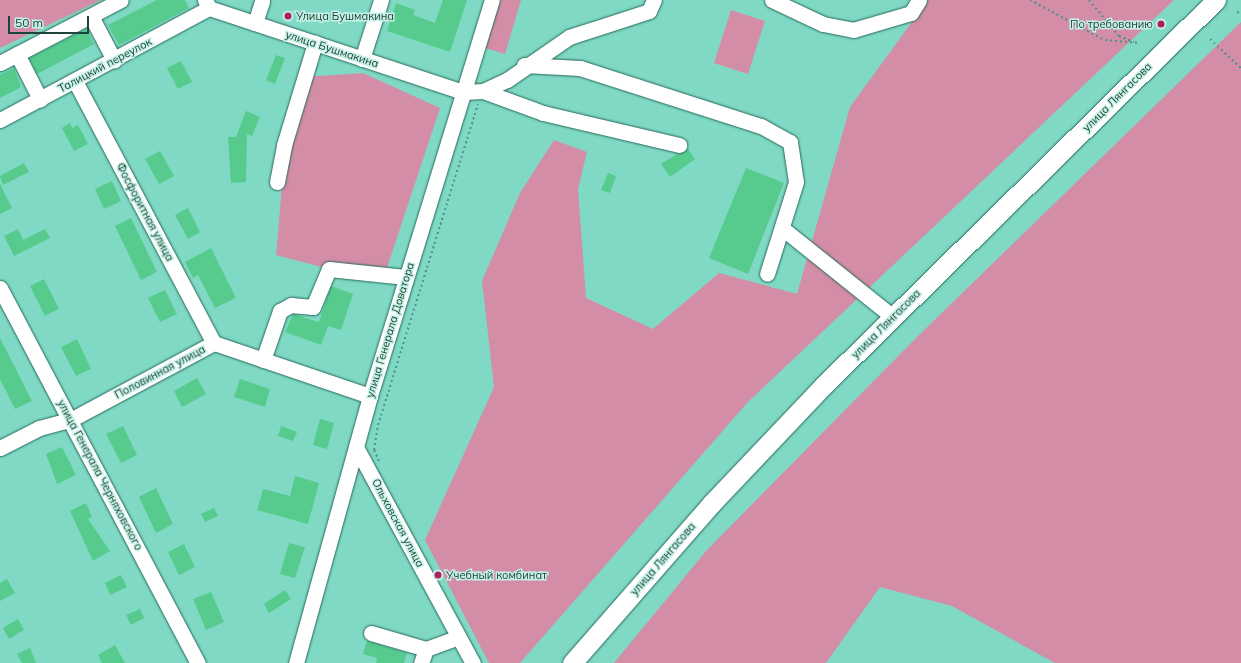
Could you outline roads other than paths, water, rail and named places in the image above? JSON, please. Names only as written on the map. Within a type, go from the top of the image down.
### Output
[{"type":"main road","name":"улица Лянгасова","points":[[572,663],[712,503],[893,317],[1216,0]]},
{"type":"street","points":[[0,63],[121,0]]},
{"type":"street","points":[[362,59],[381,0]]},
{"type":"street","name":"улица Генерала Доватора","points":[[296,663],[370,396],[492,0]]},
{"type":"street","points":[[463,92],[483,91],[507,80],[524,65],[569,37],[649,11],[654,0]]},
{"type":"street","points":[[772,0],[823,24],[853,30],[911,12],[919,0]]},
{"type":"street","points":[[255,23],[262,1]]},
{"type":"street","name":"улица Бушмакина","points":[[207,4],[255,23],[463,92]]},
{"type":"street","name":"Талицкий переулок","points":[[0,120],[114,60],[207,4]]},
{"type":"street","points":[[91,16],[114,60]]},
{"type":"street","points":[[277,182],[284,144],[315,43]]},
{"type":"street","points":[[17,54],[40,99]]},
{"type":"street","points":[[524,65],[580,68],[761,126],[790,142],[796,182],[767,274]]},
{"type":"street","name":"Фосфоритная улица","points":[[75,81],[214,343]]},
{"type":"street","points":[[483,91],[543,113],[679,145]]},
{"type":"street","points":[[782,228],[893,317]]},
{"type":"street","points":[[263,360],[280,311],[292,305],[313,308],[330,269],[406,277]]},
{"type":"street","name":"улица Генерала Черняховского","points":[[0,288],[72,419],[198,663]]},
{"type":"street","name":"Половинная улица","points":[[0,448],[39,428],[72,419],[214,343],[370,396]]},
{"type":"street","name":"Ольховская улица","points":[[356,447],[473,663]]},
{"type":"street","points":[[371,633],[423,656],[459,637]]},
{"type":"place","name":"Улица Бушмакина","points":[[288,16]]},
{"type":"place","name":"По требованию","points":[[1161,24]]},
{"type":"place","name":"Учебный комбинат","points":[[438,575]]}]
